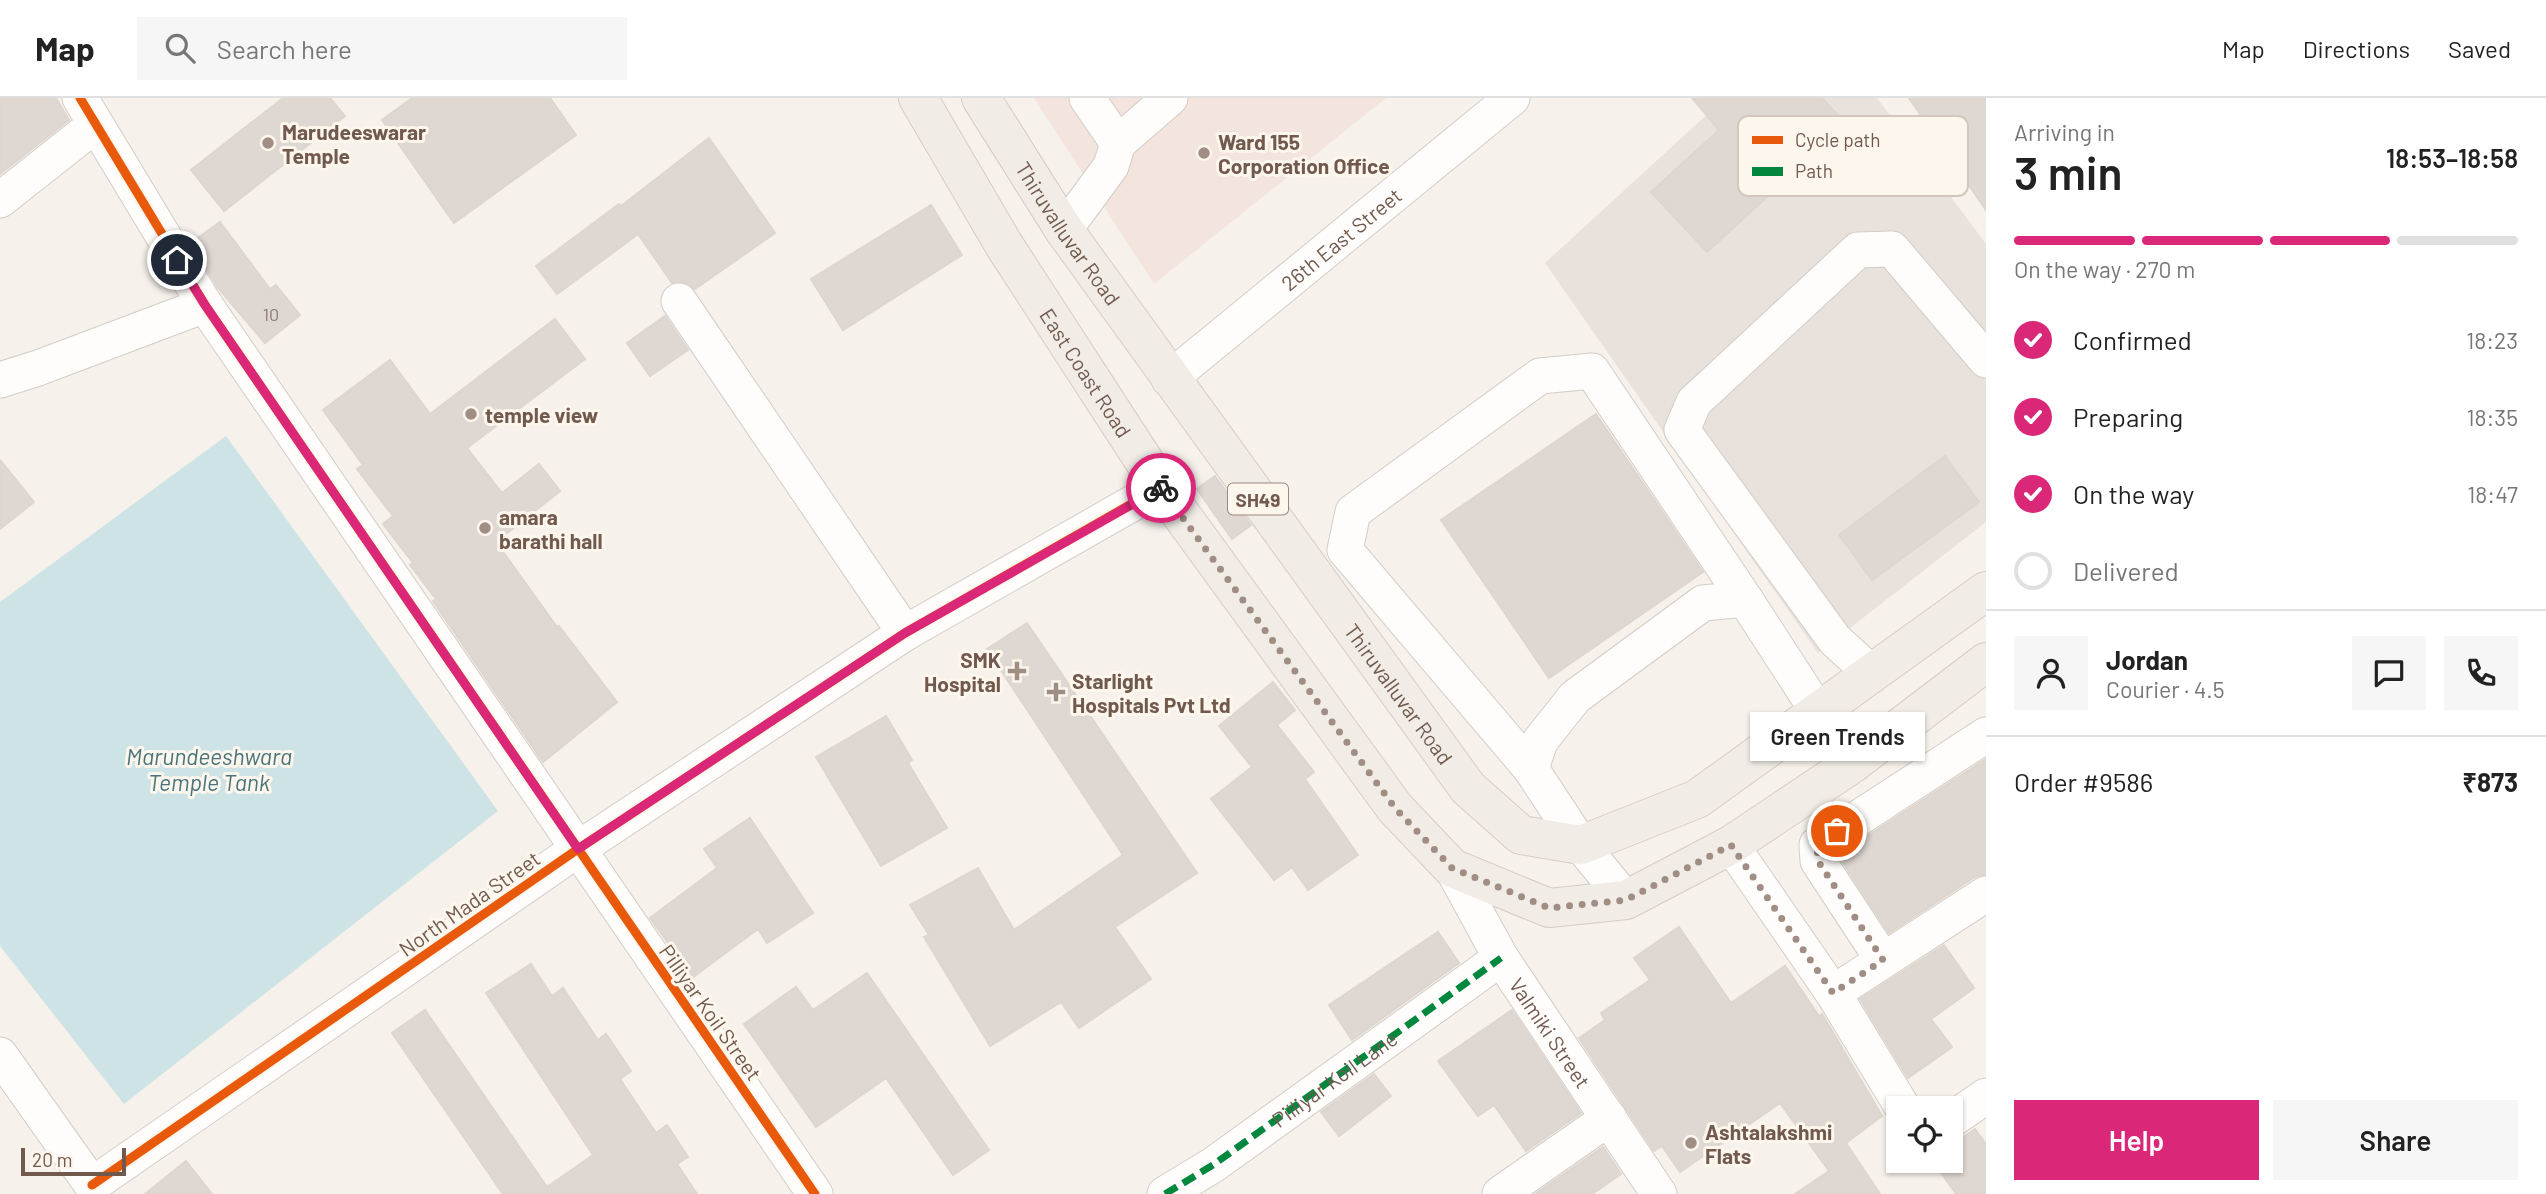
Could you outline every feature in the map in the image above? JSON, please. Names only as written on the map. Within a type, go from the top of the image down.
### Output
[{"type":"main road","name":"East Coast Road","points":[[918,98],[1004,245],[1161,487],[1395,808],[1452,868]]},
{"type":"main road","name":"Thiruvalluvar Road","points":[[981,98],[1063,230],[1468,788],[1521,835],[1581,845]]},
{"type":"main road","points":[[1581,845],[1697,799],[1986,591]]},
{"type":"main road","points":[[1452,868],[1549,908],[1626,900],[1731,845],[1852,764],[1986,662]]},
{"type":"street","points":[[1087,98],[1118,143]]},
{"type":"street","points":[[1063,230],[1111,166],[1118,143],[1170,98]]},
{"type":"street","name":"26th East Street","points":[[1169,379],[1512,98]]},
{"type":"street","points":[[0,200],[87,112]]},
{"type":"street","name":"Pilliyar Koil Street","points":[[87,112],[205,305],[815,1194]]},
{"type":"street","points":[[1871,673],[1835,640],[1682,430],[1694,402],[1858,250],[1892,249],[1986,360]]},
{"type":"street","points":[[679,301],[905,633]]},
{"type":"street","points":[[0,380],[205,305]]},
{"type":"street","points":[[1626,900],[1581,845],[1531,769],[1345,550],[1353,512],[1540,376],[1592,371],[1852,764]]},
{"type":"street","name":"North Mada Street","points":[[92,1189],[578,849],[905,633],[1161,487]]},
{"type":"street","points":[[1531,769],[1541,741],[1575,697],[1703,603],[1745,599]]},
{"type":"street","points":[[1883,960],[1818,861],[1817,845],[1986,735]]},
{"type":"street","points":[[1731,845],[1833,993],[1896,1096]]},
{"type":"street","name":"Valmiki Street","points":[[1452,868],[1501,958],[1659,1194]]},
{"type":"street","points":[[1833,993],[1986,894]]},
{"type":"street","name":"Pilliyar Koil Lane","points":[[1165,1194],[1213,1165],[1501,958]]},
{"type":"street","points":[[0,1055],[92,1189]]},
{"type":"street","points":[[1963,1112],[1986,1096]]},
{"type":"street","points":[[1500,1194],[1609,1118]]},
{"type":"shaded area","points":[[1034,98],[1386,98],[1154,284]]},
{"type":"shaded area","points":[[1725,98],[1877,98],[1890,116],[1738,116],[1738,196],[1950,196],[1986,244],[1986,522],[1818,653],[1545,263]]},
{"type":"water","name":"Marundeeshwara Temple Tank","points":[[226,436],[498,811],[124,1104],[0,946],[0,602]]},
{"type":"building","points":[[0,98],[56,98],[69,120],[0,174]]},
{"type":"building","name":"Marudeeswarar Temple","points":[[283,98],[330,98],[345,116],[224,211],[191,170]]},
{"type":"building","name":"Marudeeswarar Temple","points":[[412,98],[550,98],[576,135],[454,223],[382,120]]},
{"type":"building","points":[[1692,98],[1822,98],[1839,116],[1738,116],[1738,196],[1768,196],[1707,252],[1651,192],[1719,130]]},
{"type":"building","points":[[1909,98],[1986,98],[1986,210],[1968,184],[1968,116],[1921,116]]},
{"type":"building","points":[[709,138],[775,233],[695,289],[687,283],[672,283],[638,234],[557,294],[536,266],[619,204],[621,206]]},
{"type":"building","points":[[931,205],[962,255],[843,330],[811,279]]},
{"type":"building","points":[[220,222],[270,289],[276,285],[300,315],[265,343],[218,288],[191,243]]},
{"type":"building","points":[[665,316],[688,350],[650,376],[627,343]]},
{"type":"building","points":[[555,319],[585,359],[467,448],[502,493],[539,464],[560,491],[496,542],[557,627],[559,626],[617,702],[543,762],[433,601],[436,599],[410,565],[413,563],[383,524],[393,516],[357,469],[363,465],[323,410],[390,360],[430,414]]},
{"type":"building","points":[[1596,414],[1703,572],[1549,678],[1441,520]]},
{"type":"building","points":[[1945,456],[1979,502],[1872,580],[1839,535]]},
{"type":"building","points":[[0,460],[34,502],[0,529]]},
{"type":"building","points":[[1215,476],[1251,525],[1232,539],[1197,489]]},
{"type":"building","points":[[1027,623],[1197,873],[1115,927],[1151,979],[1079,1028],[1061,1002],[990,1046],[924,937],[929,935],[910,905],[978,868],[1014,930],[1123,855],[987,649]]},
{"type":"building","points":[[1273,682],[1295,710],[1277,725],[1314,772],[1305,779],[1358,855],[1308,890],[1292,867],[1274,880],[1211,799],[1252,767],[1219,726]]},
{"type":"building","points":[[886,716],[912,760],[908,763],[947,828],[881,866],[816,757]]},
{"type":"building","points":[[1986,759],[1986,874],[1975,877],[1889,933],[1838,855]]},
{"type":"building","points":[[750,818],[813,913],[767,943],[758,929],[693,977],[650,918],[717,868],[704,849]]},
{"type":"building","points":[[1679,927],[1731,1003],[1785,966],[1819,1016],[1822,1014],[1882,1116],[1846,1143],[1880,1194],[1795,1194],[1829,1171],[1780,1103],[1680,1172],[1662,1146],[1654,1151],[1579,1038],[1605,1020],[1601,1013],[1650,980],[1634,958]]},
{"type":"building","points":[[1438,932],[1459,963],[1352,1040],[1329,1005]]},
{"type":"building","points":[[1944,945],[1974,988],[1931,1019],[1952,1047],[1908,1078],[1860,999]]},
{"type":"building","points":[[531,964],[552,996],[563,988],[598,1040],[606,1034],[631,1071],[620,1079],[656,1133],[667,1125],[688,1157],[677,1164],[697,1194],[503,1194],[392,1033],[425,1010],[547,1187],[593,1155],[486,993]]},
{"type":"building","points":[[867,973],[989,1150],[953,1175],[886,1078],[816,1127],[744,1024],[796,987],[813,1010]]},
{"type":"building","points":[[1512,1010],[1581,1113],[1526,1151],[1494,1105],[1478,1116],[1438,1061]]},
{"type":"building","points":[[1374,1074],[1391,1096],[1339,1136],[1321,1112]]},
{"type":"building","points":[[1975,1129],[1986,1144],[1986,1194],[1956,1194],[1941,1173],[1963,1173],[1963,1138]]},
{"type":"building","points":[[1603,1147],[1621,1174],[1592,1194],[1535,1194]]},
{"type":"building","points":[[186,1161],[212,1194],[145,1194]]},
{"type":"marked path","points":[[1165,1194],[1213,1165],[1501,958]]},
{"type":"cycle path","points":[[80,98],[205,305],[815,1194]]},
{"type":"cycle path","points":[[92,1185],[578,849],[905,633],[1161,487]]},
{"type":"way so far","points":[[1161,488],[1395,808],[1452,868],[1549,908],[1626,900],[1731,845],[1833,993],[1883,960],[1815,853],[1820,841],[1837,831]]},
{"type":"place","name":"Marudeeswarar Temple","points":[[268,143]]},
{"type":"place","name":"Ward 155 Corporation Office","points":[[1204,153]]},
{"type":"place","name":"temple view","points":[[471,414]]},
{"type":"place","name":"amara barathi hall","points":[[485,528]]},
{"type":"place","name":"SMK Hospital","points":[[1017,671]]},
{"type":"place","name":"Starlight Hospitals Pvt Ltd","points":[[1056,692]]},
{"type":"place","name":"Green Trends","points":[[1837,831]]},
{"type":"place","name":"Ashtalakshmi Flats","points":[[1691,1143]]},
{"type":"route","points":[[177,260],[205,305],[578,849],[905,633],[1161,488]]}]
